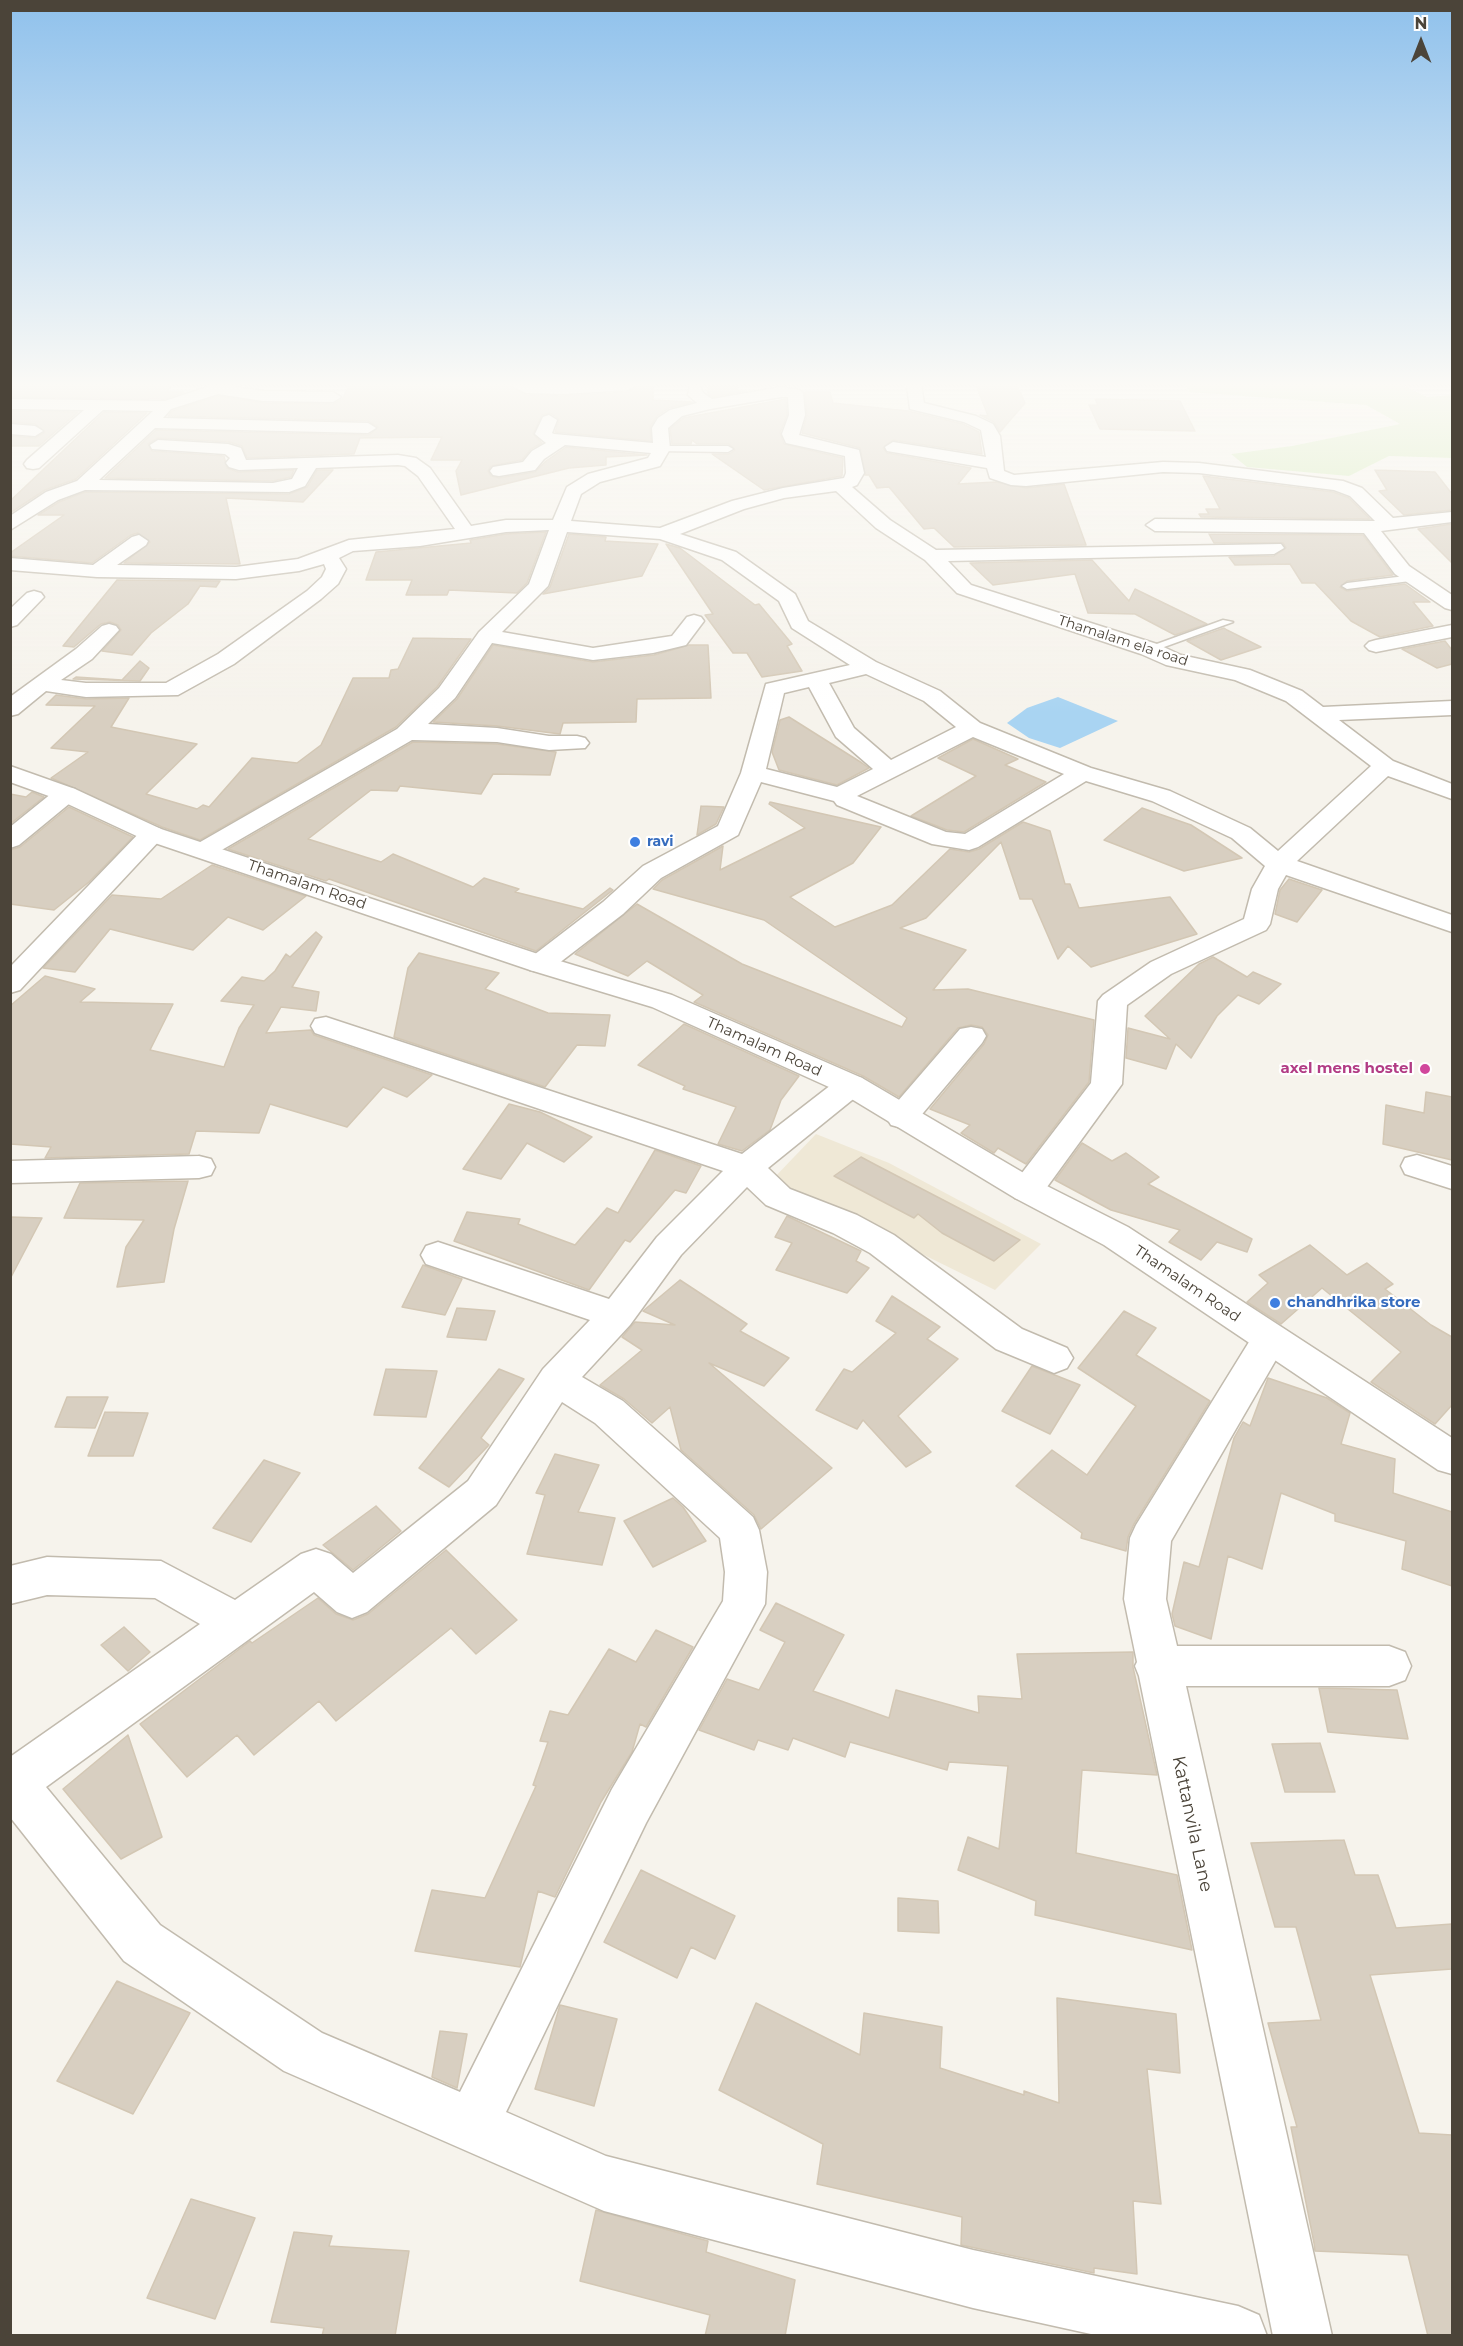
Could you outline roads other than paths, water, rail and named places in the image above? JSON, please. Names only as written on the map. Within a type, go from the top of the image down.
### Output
[{"type":"street","points":[[10,525],[56,494]]},
{"type":"street","points":[[442,494],[467,533]]},
{"type":"street","points":[[204,850],[405,735],[447,693],[486,636],[538,586],[558,525],[571,494]]},
{"type":"street","points":[[662,534],[738,505],[777,494]]},
{"type":"street","name":"Thamalam ela road","points":[[850,494],[883,524],[932,556],[964,589],[979,596],[1149,649],[1174,660],[1242,675],[1294,696],[1385,766],[1452,792]]},
{"type":"street","points":[[1356,494],[1367,500],[1389,524]]},
{"type":"street","points":[[1155,525],[1369,527],[1452,517]]},
{"type":"street","points":[[10,564],[98,571],[236,573],[299,565],[349,546],[467,533],[507,526],[558,525],[662,534],[729,556],[788,598],[799,624],[868,667],[932,696],[972,728],[1083,773],[1161,796],[1241,833],[1279,864],[1452,924]]},
{"type":"street","points":[[1369,527],[1402,570],[1452,604]]},
{"type":"street","points":[[98,571],[138,541]]},
{"type":"street","points":[[932,556],[1274,548]]},
{"type":"street","points":[[41,684],[86,690],[170,690],[226,659],[314,595],[331,580],[336,569],[328,555]]},
{"type":"street","points":[[1432,590],[1452,588]]},
{"type":"street","points":[[10,621],[34,597]]},
{"type":"street","points":[[486,636],[593,654],[652,647],[679,641],[694,621]]},
{"type":"street","points":[[10,709],[84,654],[109,630]]},
{"type":"street","points":[[1376,646],[1452,631]]},
{"type":"street","points":[[540,964],[612,908],[652,872],[729,830],[753,773],[774,689],[868,667]]},
{"type":"street","points":[[816,679],[844,732],[889,770]]},
{"type":"street","points":[[1319,714],[1452,708]]},
{"type":"street","points":[[843,795],[972,728]]},
{"type":"street","points":[[405,735],[422,731],[497,735],[517,740],[549,743],[577,743]]},
{"type":"street","points":[[1027,1190],[1106,1084],[1113,1001],[1161,968],[1256,924],[1265,889],[1279,864],[1385,766]]},
{"type":"street","name":"Thamalam Road","points":[[10,772],[152,834],[540,964],[662,1001],[851,1085],[902,1118],[1027,1190],[1116,1236],[1270,1339],[1449,1451]]},
{"type":"street","points":[[753,773],[843,795],[846,800],[941,839],[969,842],[1083,773]]},
{"type":"street","points":[[10,840],[66,795]]},
{"type":"street","points":[[10,984],[152,834]]},
{"type":"street","points":[[326,1026],[747,1167],[778,1197],[845,1224],[882,1244],[1009,1339],[1054,1358]]},
{"type":"street","points":[[902,1118],[971,1036]]},
{"type":"street","points":[[851,1085],[747,1167],[669,1246],[617,1315],[556,1380],[482,1493],[352,1599],[316,1567],[12,1784],[142,1943],[303,2052],[604,2183],[973,2279],[1238,2336]]},
{"type":"street","points":[[1417,1166],[1452,1178]]},
{"type":"street","points":[[10,1172],[199,1167]]},
{"type":"street","points":[[438,1255],[617,1315]]},
{"type":"street","name":"Kattanvila Lane","points":[[1270,1339],[1151,1538],[1145,1599],[1157,1666],[1303,2336]]},
{"type":"street","points":[[472,2125],[629,1806],[744,1604],[746,1572],[739,1530],[609,1412],[556,1380]]},
{"type":"street","points":[[10,1585],[47,1576],[161,1580],[237,1623]]},
{"type":"street","points":[[1157,1666],[1389,1666]]},
{"type":"lane","points":[[1347,586],[1414,578]]},
{"type":"lane","points":[[1149,649],[1227,622]]},
{"type":"water","points":[[1058,697],[1118,721],[1060,748],[1029,738],[1007,723],[1027,708]]},
{"type":"place","name":"ravi","points":[[635,842]]},
{"type":"place","name":"axel mens hostel","points":[[1425,1069]]},
{"type":"place","name":"chandhrika store","points":[[1275,1303]]}]
